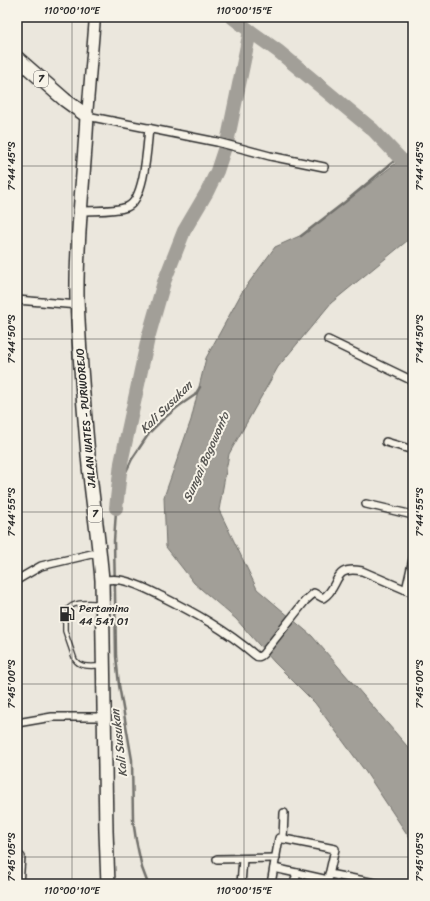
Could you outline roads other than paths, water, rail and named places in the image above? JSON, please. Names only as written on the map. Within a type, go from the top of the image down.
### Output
[{"type":"highway","name":"7","points":[[17,58],[65,100],[87,116]]},
{"type":"highway","name":"JALAN WATES - PURWOREJO","points":[[87,116],[80,211],[78,305],[83,399],[89,468],[105,580],[102,603],[108,884]]},
{"type":"main road","points":[[87,116],[95,17]]},
{"type":"street","points":[[87,116],[217,142],[270,156],[324,167]]},
{"type":"street","points":[[80,211],[113,210],[128,206],[134,201],[142,183],[149,128]]},
{"type":"street","points":[[17,300],[78,305]]},
{"type":"street","points":[[328,340],[413,381]]},
{"type":"street","points":[[386,442],[413,450]]},
{"type":"street","points":[[366,504],[413,515]]},
{"type":"street","points":[[17,580],[41,566],[100,552]]},
{"type":"street","points":[[406,590],[413,559]]},
{"type":"street","points":[[105,580],[120,580],[138,586],[175,603],[213,624],[240,642],[256,656],[263,654],[314,592],[324,598],[328,595],[340,574],[347,570],[353,569],[362,571],[413,593]]},
{"type":"street","points":[[17,723],[52,717],[104,717]]},
{"type":"street","points":[[283,839],[284,813]]},
{"type":"street","points":[[272,884],[279,838],[335,849],[328,879]]},
{"type":"street","points":[[19,884],[20,857]]},
{"type":"street","points":[[218,859],[276,858]]},
{"type":"street","points":[[241,884],[242,859]]},
{"type":"street","points":[[274,868],[328,879],[380,884]]},
{"type":"street","points":[[294,884],[297,873]]},
{"type":"lane","points":[[68,609],[69,606],[75,604],[102,603]]},
{"type":"lane","points":[[65,621],[65,631],[75,660],[78,664],[83,666],[103,666]]},
{"type":"water","name":"Sungai Bogowonto","points":[[413,150],[413,236],[331,303],[278,367],[229,454],[219,510],[257,589],[312,636],[413,753],[413,843],[365,771],[315,703],[274,662],[236,619],[194,583],[166,547],[164,497],[191,420],[206,358],[242,292],[275,247],[304,234]]},
{"type":"waterway","points":[[232,17],[250,31]]},
{"type":"waterway","points":[[116,508],[121,463],[148,338],[164,282],[184,231],[207,192],[217,171],[228,138],[250,31],[278,51],[373,130],[413,172]]},
{"type":"waterway","name":"Kali Susukan","points":[[301,236],[399,157]]},
{"type":"waterway","name":"Kali Susukan","points":[[148,884],[142,868],[133,820],[132,760],[119,685],[116,656],[114,541],[116,511],[124,476],[132,459],[150,432],[179,406],[195,395],[200,387]]},
{"type":"place","name":"Pertamina 44 541 01","points":[[67,614]]}]
